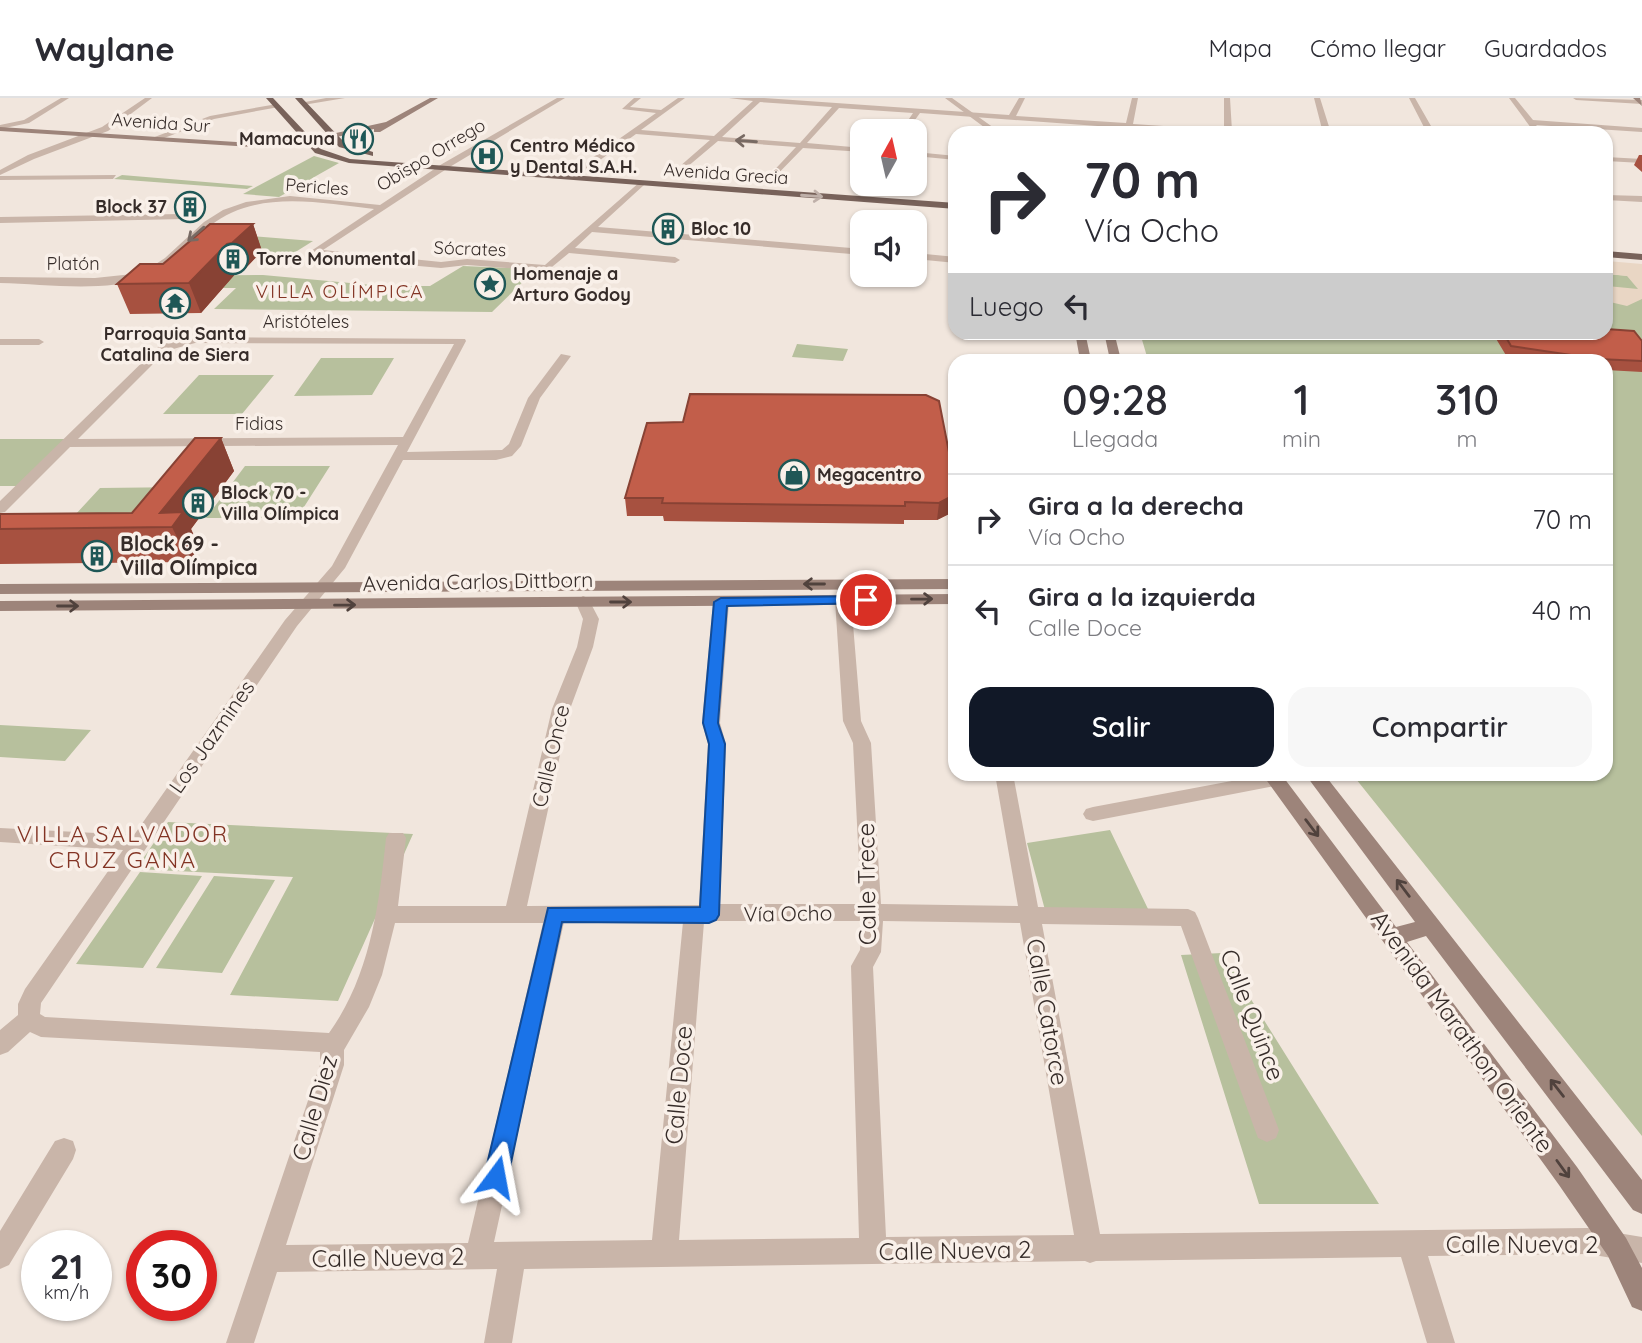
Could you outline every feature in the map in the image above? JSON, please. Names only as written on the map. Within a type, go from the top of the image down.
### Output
[{"type":"main road","name":"Avenida Grecia","points":[[269,98],[320,153],[338,159],[441,169],[948,205]]},
{"type":"main road","points":[[366,137],[435,98]]},
{"type":"main road","points":[[300,101],[347,148],[356,143]]},
{"type":"main road","name":"Avenida Sur","points":[[0,128],[242,145],[309,140],[387,124]]},
{"type":"main road","name":"Avenida Grecia","points":[[347,148],[381,155],[850,185]]},
{"type":"main road","name":"Avenida Grecia","points":[[928,193],[948,195]]},
{"type":"main road","points":[[1613,243],[1618,243]]},
{"type":"main road","points":[[1613,255],[1642,257]]},
{"type":"main road","name":"Avenida Carlos Dittborn","points":[[0,589],[948,584]]},
{"type":"main road","name":"Avenida Carlos Dittborn","points":[[0,606],[948,599]]},
{"type":"main road","name":"Avenida Marathon Oriente","points":[[1277,781],[1392,937],[1630,1248],[1642,1297]]},
{"type":"main road","name":"Avenida Marathon Oriente","points":[[1319,781],[1642,1201]]},
{"type":"main road","points":[[1392,937],[1432,926]]},
{"type":"street","points":[[10,128],[66,98]]},
{"type":"street","points":[[0,176],[31,157],[110,127],[149,98]]},
{"type":"street","points":[[300,101],[342,98]]},
{"type":"street","name":"Obispo Orrego","points":[[320,246],[455,160],[562,98]]},
{"type":"street","points":[[638,98],[624,108],[662,112]]},
{"type":"street","points":[[582,169],[682,98]]},
{"type":"street","points":[[732,98],[1089,126]]},
{"type":"street","points":[[948,98],[988,126]]},
{"type":"street","points":[[1011,118],[1021,98]]},
{"type":"street","points":[[1129,126],[1135,98]]},
{"type":"street","points":[[1227,98],[1229,126]]},
{"type":"street","points":[[1317,98],[1325,126]]},
{"type":"street","points":[[1412,98],[1428,126]]},
{"type":"street","points":[[1512,98],[1534,126]]},
{"type":"street","points":[[1576,98],[1640,101]]},
{"type":"street","points":[[674,176],[760,99]]},
{"type":"street","points":[[156,138],[212,117],[277,106]]},
{"type":"street","points":[[768,182],[837,106]]},
{"type":"street","points":[[913,119],[918,111]]},
{"type":"street","points":[[1531,122],[1586,126]]},
{"type":"street","points":[[1613,128],[1642,130]]},
{"type":"street","points":[[634,132],[850,149]]},
{"type":"street","points":[[0,185],[36,162],[103,135]]},
{"type":"street","points":[[928,156],[948,157]]},
{"type":"street","points":[[1613,159],[1642,161]]},
{"type":"street","points":[[0,176],[113,177]]},
{"type":"street","points":[[567,250],[641,183]]},
{"type":"street","points":[[1613,197],[1642,199]]},
{"type":"street","name":"Pericles","points":[[145,275],[214,220],[253,203],[285,200],[379,207]]},
{"type":"street","points":[[0,220],[181,217]]},
{"type":"street","points":[[589,229],[850,251]]},
{"type":"street","name":"Sócrates","points":[[320,246],[316,251],[322,254],[441,265],[467,262],[547,268],[567,250]]},
{"type":"street","points":[[567,250],[675,260]]},
{"type":"street","points":[[927,257],[948,259]]},
{"type":"street","name":"Platón","points":[[0,280],[120,279],[145,275]]},
{"type":"street","name":"Aristóteles","points":[[68,443],[162,349],[175,343],[195,340],[453,339]]},
{"type":"street","name":"Los Jazmines","points":[[29,1019],[27,1012],[33,996],[304,605],[338,568],[462,343],[453,339]]},
{"type":"street","points":[[0,342],[39,342]]},
{"type":"street","points":[[401,456],[496,456],[512,450],[534,398],[565,356]]},
{"type":"street","name":"Fidias","points":[[68,443],[409,441]]},
{"type":"street","points":[[0,509],[68,443]]},
{"type":"street","name":"Calle Trece","points":[[843,600],[852,721],[862,743],[872,912],[872,945],[862,966],[873,1252]]},
{"type":"street","name":"Calle Once","points":[[515,914],[561,709],[585,647],[591,620],[583,601]]},
{"type":"street","name":"Calle Doce","points":[[664,1254],[717,744],[710,723],[721,602]]},
{"type":"street","name":"Calle Catorce","points":[[1005,781],[1090,1250]]},
{"type":"street","points":[[1093,814],[1249,781]]},
{"type":"street","points":[[0,835],[139,843]]},
{"type":"street","name":"Calle Diez","points":[[240,1343],[332,1065],[332,1047],[358,1009],[388,915],[396,838]]},
{"type":"street","name":"Vía Ocho","points":[[388,915],[872,912],[1188,918]]},
{"type":"street","points":[[478,1256],[555,914]]},
{"type":"street","name":"Calle Quince","points":[[1188,918],[1267,1130]]},
{"type":"street","points":[[0,1045],[29,1019],[41,1027],[316,1041],[332,1047]]},
{"type":"street","points":[[0,1256],[64,1150]]},
{"type":"street","name":"Calle Nueva 2","points":[[267,1259],[1411,1246],[1588,1241],[1630,1248]]},
{"type":"street","points":[[1411,1246],[1441,1343]]},
{"type":"street","points":[[498,1343],[513,1256]]},
{"type":"green space","points":[[314,156],[339,163],[279,197],[243,194]]},
{"type":"green space","points":[[122,175],[253,186],[247,189],[114,179]]},
{"type":"green space","points":[[216,233],[313,241],[289,256],[266,255],[269,250],[195,250]]},
{"type":"green space","points":[[463,266],[536,269],[492,312],[214,309],[236,288],[153,288],[165,276],[263,275],[383,286],[430,286]]},
{"type":"green space","points":[[1613,275],[1642,277],[1642,1136],[1358,781],[1613,781],[1613,354],[1146,354],[1142,340],[1613,340]]},
{"type":"green space","points":[[797,344],[848,349],[843,361],[792,357]]},
{"type":"green space","points":[[321,358],[394,358],[372,395],[294,396]]},
{"type":"green space","points":[[199,375],[274,375],[242,414],[163,414]]},
{"type":"green space","points":[[0,439],[66,439],[17,486],[0,486]]},
{"type":"green space","points":[[245,466],[330,466],[297,518],[206,518]]},
{"type":"green space","points":[[188,487],[143,542],[50,542],[100,488]]},
{"type":"green space","points":[[0,725],[91,730],[65,761],[0,757]]},
{"type":"green space","points":[[168,822],[413,834],[338,1001],[230,995],[293,877],[136,869]]},
{"type":"green space","points":[[1110,830],[1149,911],[1045,910],[1027,843]]},
{"type":"green space","points":[[140,872],[202,876],[143,968],[76,964]]},
{"type":"green space","points":[[214,876],[275,880],[222,973],[156,968]]},
{"type":"green space","points":[[1222,953],[1379,1204],[1259,1204],[1181,955]]},
{"type":"shaded area","points":[[1613,262],[1642,264],[1642,299],[1627,306],[1613,303],[1613,287],[1638,289],[1627,276],[1613,275]]},
{"type":"building","points":[[210,224],[253,224],[232,243],[227,244],[189,283],[117,284],[140,264],[163,264]]},
{"type":"building","points":[[1613,330],[1634,331],[1642,341],[1642,361],[1613,360],[1613,354],[1565,354],[1511,346],[1508,340],[1613,340]]},
{"type":"building","name":"Megacentro","points":[[690,394],[926,395],[939,401],[948,447],[948,498],[939,503],[905,502],[905,506],[662,503],[663,498],[625,498],[647,423],[683,422]]},
{"type":"building","points":[[195,438],[221,438],[160,513],[183,512],[172,527],[0,529],[0,514],[132,513]]},
{"type":"place","name":"Mamacuna","points":[[358,139]]},
{"type":"place","name":"Centro Médico y Dental S.A.H.","points":[[487,156]]},
{"type":"place","name":"Block 37","points":[[190,207]]},
{"type":"place","name":"Bloc 10","points":[[668,229]]},
{"type":"place","name":"Torre Monumental","points":[[233,259]]},
{"type":"place","name":"Homenaje a Arturo Godoy","points":[[490,284]]},
{"type":"place","name":"Parroquia Santa Catalina de Siera","points":[[175,303]]},
{"type":"place","name":"Megacentro","points":[[794,475]]},
{"type":"place","name":"Block 70 - Villa Olímpica","points":[[198,503]]},
{"type":"place","name":"Block 69 - Villa Olímpica","points":[[97,556]]},
{"type":"district","name":"VILLA OLÍMPICA","points":[[340,291]]},
{"type":"district","name":"VILLA SALVADOR CRUZ GANA","points":[[123,847]]},
{"type":"route","points":[[496,1177],[555,914],[709,915],[717,744],[710,723],[721,602],[866,600]]}]
